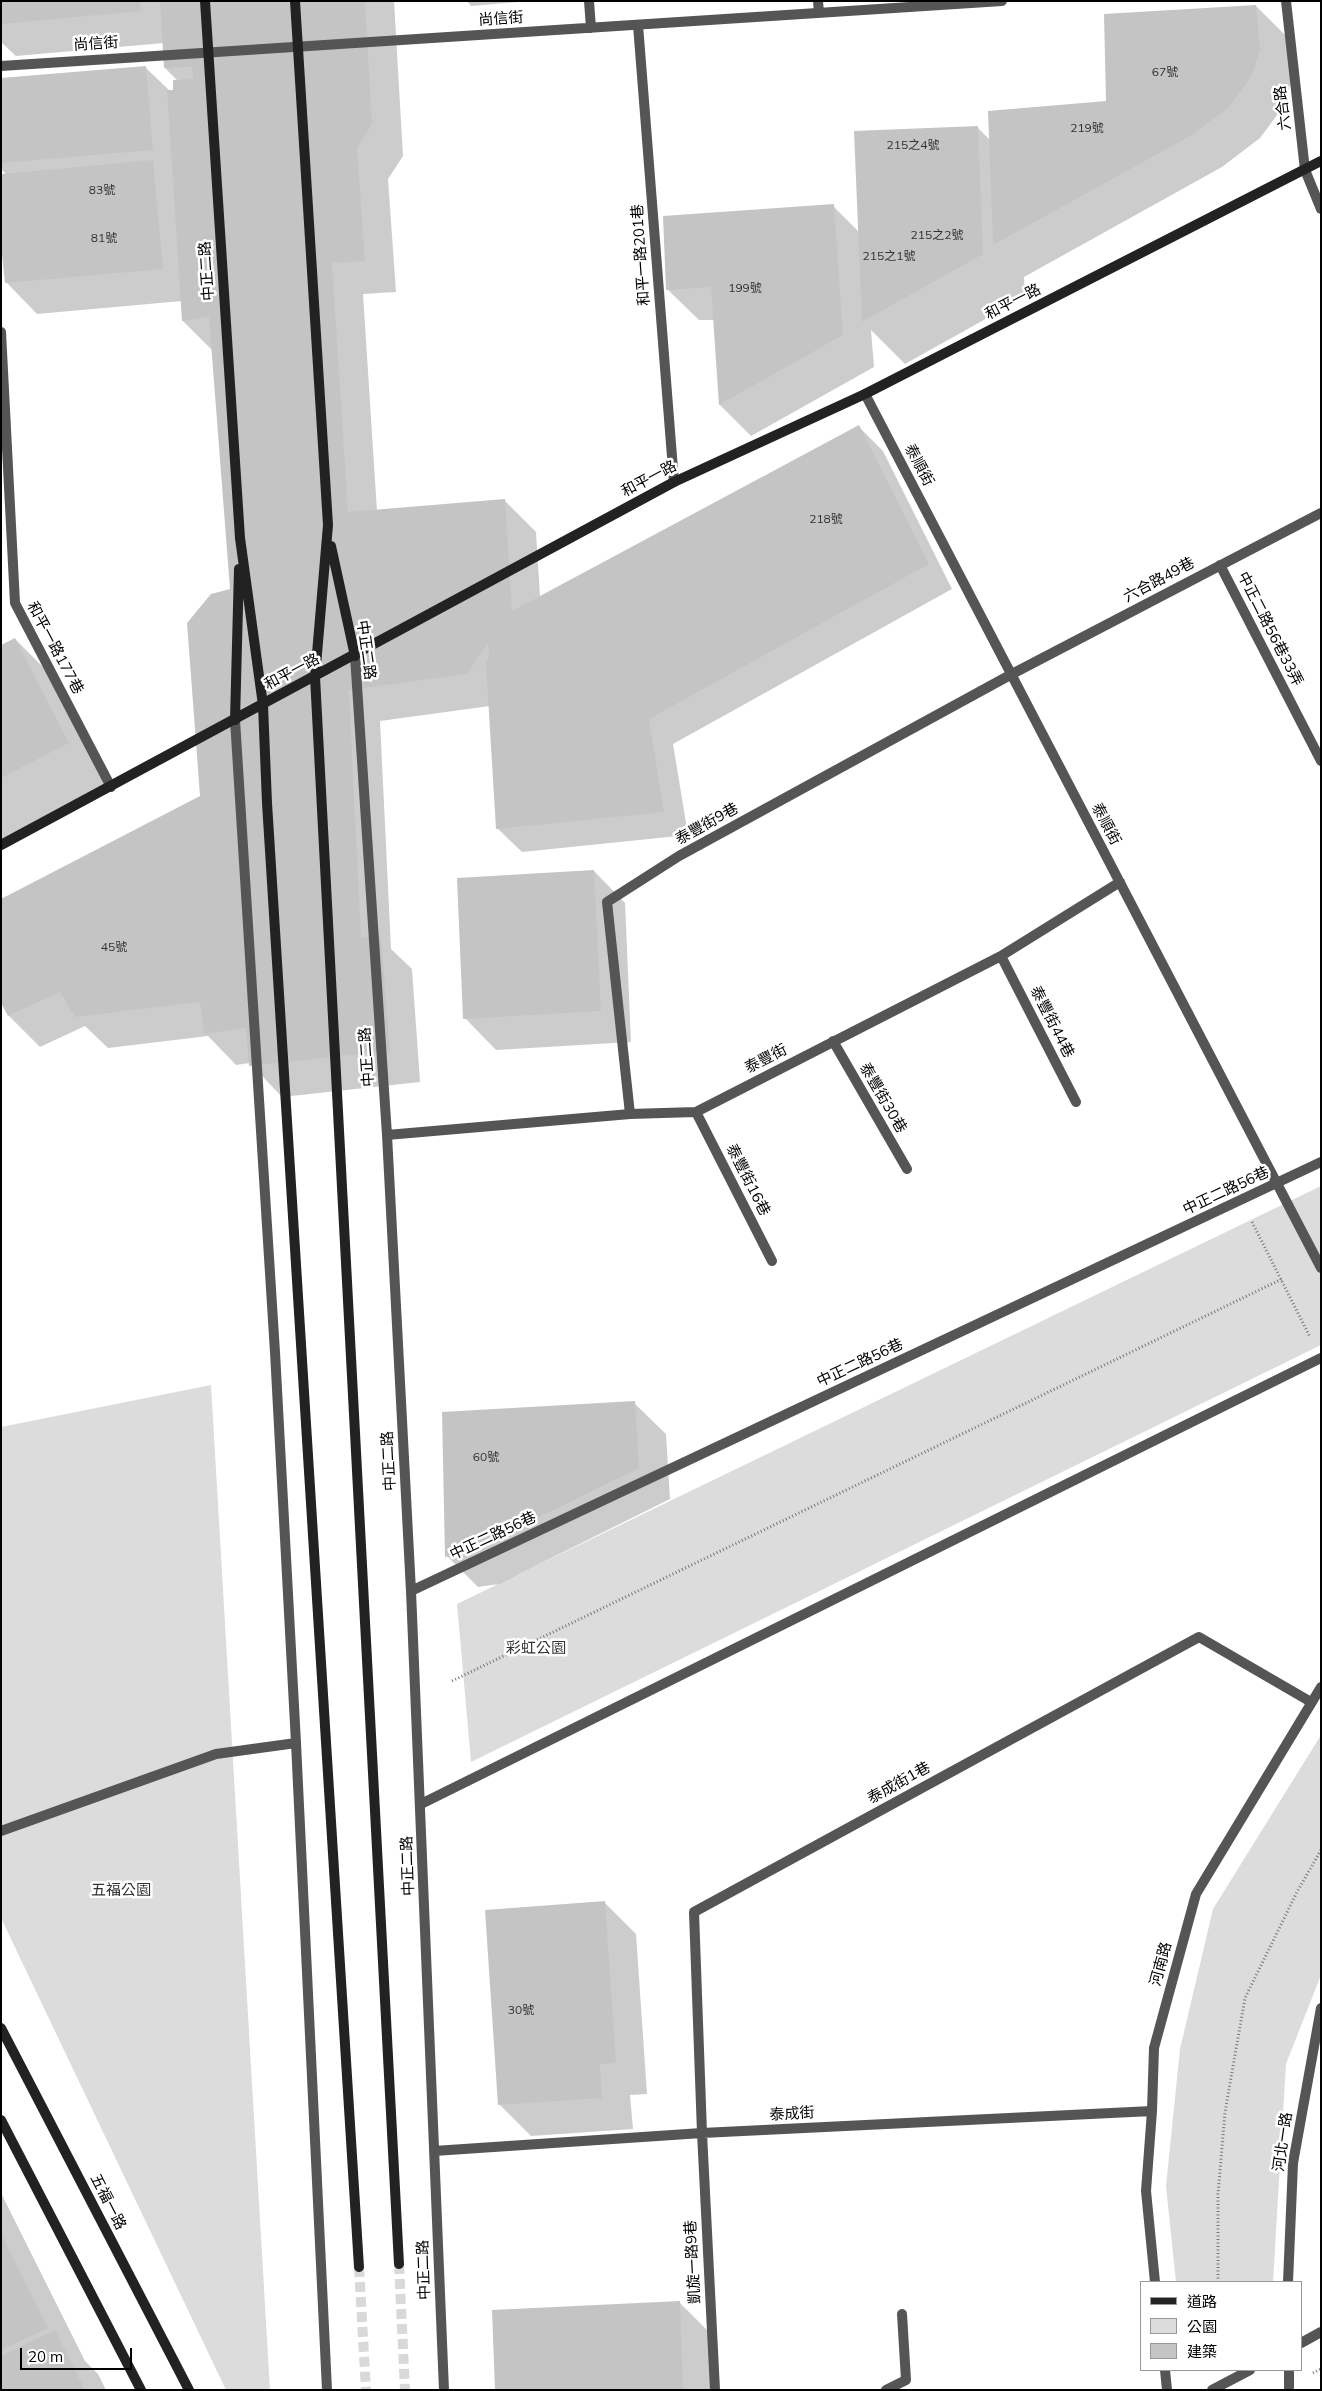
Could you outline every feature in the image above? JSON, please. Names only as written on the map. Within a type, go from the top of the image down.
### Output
[{"type":"street","name":"中正二路","points":[[204,1],[240,538],[263,705],[267,803],[359,2267]]},
{"type":"street","name":"中正二路","points":[[295,1],[328,535],[315,677],[399,2264]]},
{"type":"street","points":[[589,1],[591,28]]},
{"type":"street","points":[[818,1],[819,13]]},
{"type":"street","name":"尚信街","points":[[1,66],[1002,1]]},
{"type":"street","name":"六合路","points":[[1286,1],[1305,170],[1321,209]]},
{"type":"street","name":"和平一路201巷","points":[[638,25],[674,482]]},
{"type":"street","name":"和平一路","points":[[1,845],[355,656],[674,482],[866,394],[1321,161]]},
{"type":"street","name":"和平一路177巷","points":[[1,332],[15,603],[111,787]]},
{"type":"street","name":"泰順街","points":[[866,394],[1321,1268]]},
{"type":"street","name":"六合路49巷","points":[[1012,674],[1321,513]]},
{"type":"street","name":"中正二路","points":[[328,535],[355,656],[387,1135],[421,1804],[444,2390]]},
{"type":"street","name":"中正二路","points":[[240,538],[236,720],[274,1332],[327,2390]]},
{"type":"street","name":"中正二路56巷33弄","points":[[1220,565],[1321,761]]},
{"type":"street","name":"泰豐街9巷","points":[[630,1114],[607,902],[679,856],[1012,674]]},
{"type":"street","name":"泰豐街","points":[[387,1135],[630,1114],[696,1112],[1001,956],[1120,882]]},
{"type":"street","name":"泰豐街44巷","points":[[1001,956],[1076,1102]]},
{"type":"street","name":"泰豐街30巷","points":[[833,1041],[907,1170]]},
{"type":"street","name":"泰豐街16巷","points":[[696,1112],[772,1261]]},
{"type":"street","name":"中正二路56巷","points":[[411,1591],[1321,1162]]},
{"type":"street","points":[[421,1804],[1320,1358]]},
{"type":"street","name":"泰成街1巷","points":[[702,2133],[694,1912],[1199,1637],[1311,1702]]},
{"type":"street","name":"河南路","points":[[1156,2281],[1146,2191],[1152,2111],[1154,2048],[1196,1894],[1321,1687]]},
{"type":"street","points":[[1,1831],[216,1754],[296,1743]]},
{"type":"street","name":"河北一路","points":[[1288,2281],[1293,2163],[1321,2008]]},
{"type":"street","name":"五福一路","points":[[1,2028],[189,2390]]},
{"type":"street","name":"泰成街","points":[[434,2151],[702,2133],[1152,2111]]},
{"type":"street","points":[[1,2120],[141,2390]]},
{"type":"street","name":"凱旋一路9巷","points":[[702,2133],[715,2390]]},
{"type":"street","points":[[886,2390],[906,2380],[902,2314]]},
{"type":"street","points":[[1302,2342],[1321,2332]]},
{"type":"street","points":[[1165,2371],[1167,2390]]},
{"type":"street","points":[[1212,2390],[1248,2371]]},
{"type":"street","points":[[1289,2371],[1289,2390]]},
{"type":"path","points":[[1240,1201],[1282,1279],[1320,1358]]},
{"type":"path","points":[[452,1681],[1282,1279]]},
{"type":"path","points":[[1218,2281],[1218,2194],[1224,2112],[1245,1998],[1297,1892],[1321,1850]]},
{"type":"green space","name":"彩虹公園","points":[[1321,1186],[1321,1345],[471,1762],[457,1604]]},
{"type":"green space","name":"五福公園","points":[[211,1385],[270,2390],[226,2390],[1,1918],[1,1427]]},
{"type":"green space","points":[[1321,1735],[1321,1975],[1286,2064],[1273,2281],[1176,2281],[1166,2186],[1180,2049],[1213,1909]]},
{"type":"building","points":[[1,1],[140,1],[141,11],[1,24]]},
{"type":"building","points":[[160,1],[365,1],[372,124],[357,148],[365,261],[332,263],[348,512],[505,499],[512,611],[859,425],[929,564],[649,719],[664,812],[496,829],[486,664],[489,654],[488,643],[467,674],[349,690],[361,937],[381,936],[390,1051],[249,1066],[246,1028],[204,1034],[200,1002],[75,1017],[60,992],[8,1016],[1,1003],[1,899],[200,796],[187,623],[211,594],[230,589],[209,317],[182,321],[167,90],[173,90],[173,80],[193,79],[192,67],[164,68]]},
{"type":"building","points":[[1256,5],[1260,50],[1252,75],[1229,107],[1190,136],[993,245],[988,111],[1106,101],[1104,14]]},
{"type":"building","points":[[146,66],[153,150],[1,163],[1,78]]},
{"type":"building","points":[[978,126],[983,254],[862,322],[854,131]]},
{"type":"building","points":[[153,160],[163,269],[5,283],[1,244],[1,174]]},
{"type":"building","points":[[834,204],[843,335],[719,405],[711,287],[666,290],[663,216]]},
{"type":"building","points":[[15,638],[69,743],[1,778],[1,645]]},
{"type":"building","points":[[594,870],[601,1011],[463,1019],[457,878]]},
{"type":"building","points":[[635,1401],[639,1468],[467,1553],[445,1557],[442,1412]]},
{"type":"building","points":[[605,1901],[616,2063],[600,2064],[602,2098],[498,2105],[485,1910]]},
{"type":"building","points":[[1,2234],[48,2328],[1,2350]]},
{"type":"building","points":[[680,2301],[683,2390],[495,2390],[492,2310]]},
{"type":"building","points":[[55,2330],[85,2390],[1,2390],[1,2356]]},
{"type":"tunnel","points":[[399,2264],[405,2390]]},
{"type":"tunnel","points":[[359,2267],[366,2390]]}]
